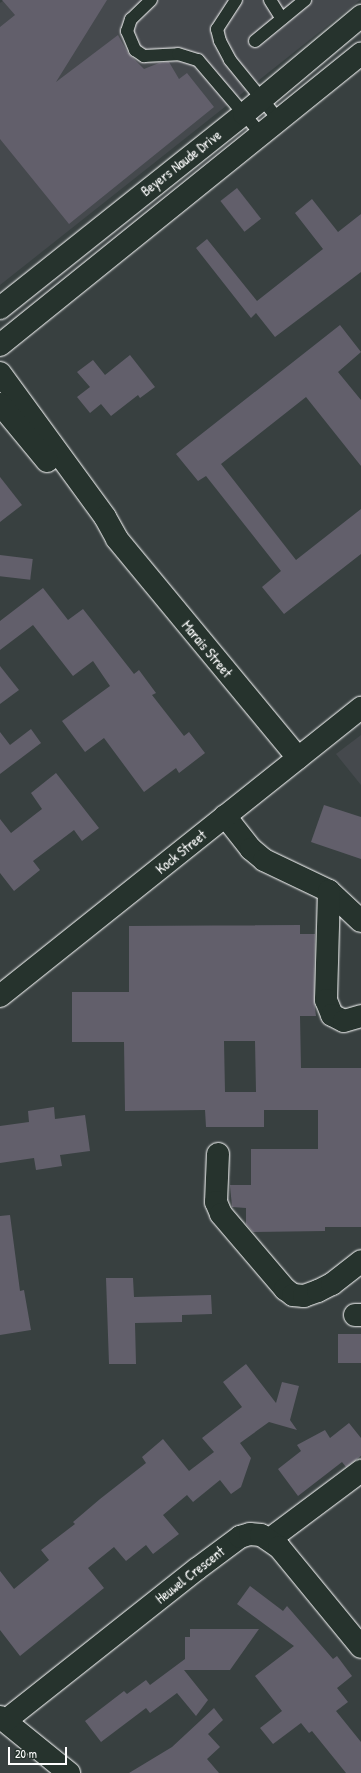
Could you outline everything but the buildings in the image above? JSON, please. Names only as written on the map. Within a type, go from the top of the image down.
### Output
[{"type":"street","name":"Beyers Naude Drive","points":[[0,308],[244,114],[361,16]]},
{"type":"street","name":"Beyers Naude Drive","points":[[0,345],[361,54]]},
{"type":"street","name":"Marais Street","points":[[0,373],[105,517],[117,539],[298,758]]},
{"type":"street","name":"Marais Street","points":[[0,404],[96,522],[117,539]]},
{"type":"street","name":"Kock Street","points":[[0,996],[361,708]]},
{"type":"street","points":[[225,816],[251,849],[264,860],[329,891],[361,921]]},
{"type":"street","points":[[329,891],[326,1000],[332,1016],[344,1021],[361,1016]]},
{"type":"street","points":[[218,1154],[216,1196],[221,1214],[285,1289],[293,1295],[304,1296],[332,1284],[361,1261]]},
{"type":"street","points":[[361,1471],[270,1539],[279,1547],[361,1647]]},
{"type":"street","name":"Heuwel Crescent","points":[[2,1719],[227,1546],[250,1534],[270,1539]]},
{"type":"street","points":[[2,1719],[69,1773]]},
{"type":"lane","points":[[151,0],[131,19],[127,31],[135,50],[144,56],[178,54],[198,60],[261,134]]},
{"type":"lane","points":[[236,0],[217,29],[220,41],[230,60],[279,120]]},
{"type":"lane","points":[[270,0],[282,19]]},
{"type":"lane","points":[[255,41],[305,0]]},
{"type":"shaded area","points":[[4,0],[360,0],[0,285],[0,3]]},
{"type":"shaded area","points":[[361,735],[361,785],[336,754]]}]
